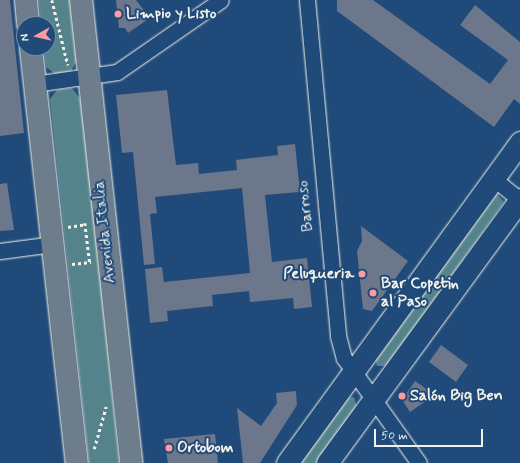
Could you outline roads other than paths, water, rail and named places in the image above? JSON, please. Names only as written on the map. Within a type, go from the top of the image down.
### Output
[{"type":"main road","points":[[26,0],[27,16]]},
{"type":"main road","name":"Avenida Italia","points":[[81,0],[80,78],[96,263],[131,463]]},
{"type":"main road","points":[[32,56],[56,266],[86,459]]},
{"type":"main road","points":[[287,463],[520,142]]},
{"type":"main road","points":[[327,463],[520,199]]},
{"type":"street","points":[[34,84],[80,78],[126,68],[221,0]]},
{"type":"street","name":"Barroso","points":[[307,0],[338,336],[344,358],[374,398],[418,463]]},
{"type":"street","points":[[494,179],[520,199]]},
{"type":"street","points":[[0,251],[52,236]]},
{"type":"place","name":"Limpio y Listo","points":[[118,14]]},
{"type":"place","name":"Peluqueria","points":[[362,274]]},
{"type":"place","name":"Bar Copetin al Paso","points":[[373,293]]},
{"type":"place","name":"Salón Big Ben","points":[[402,396]]},
{"type":"place","name":"Ortobom","points":[[169,448]]}]
